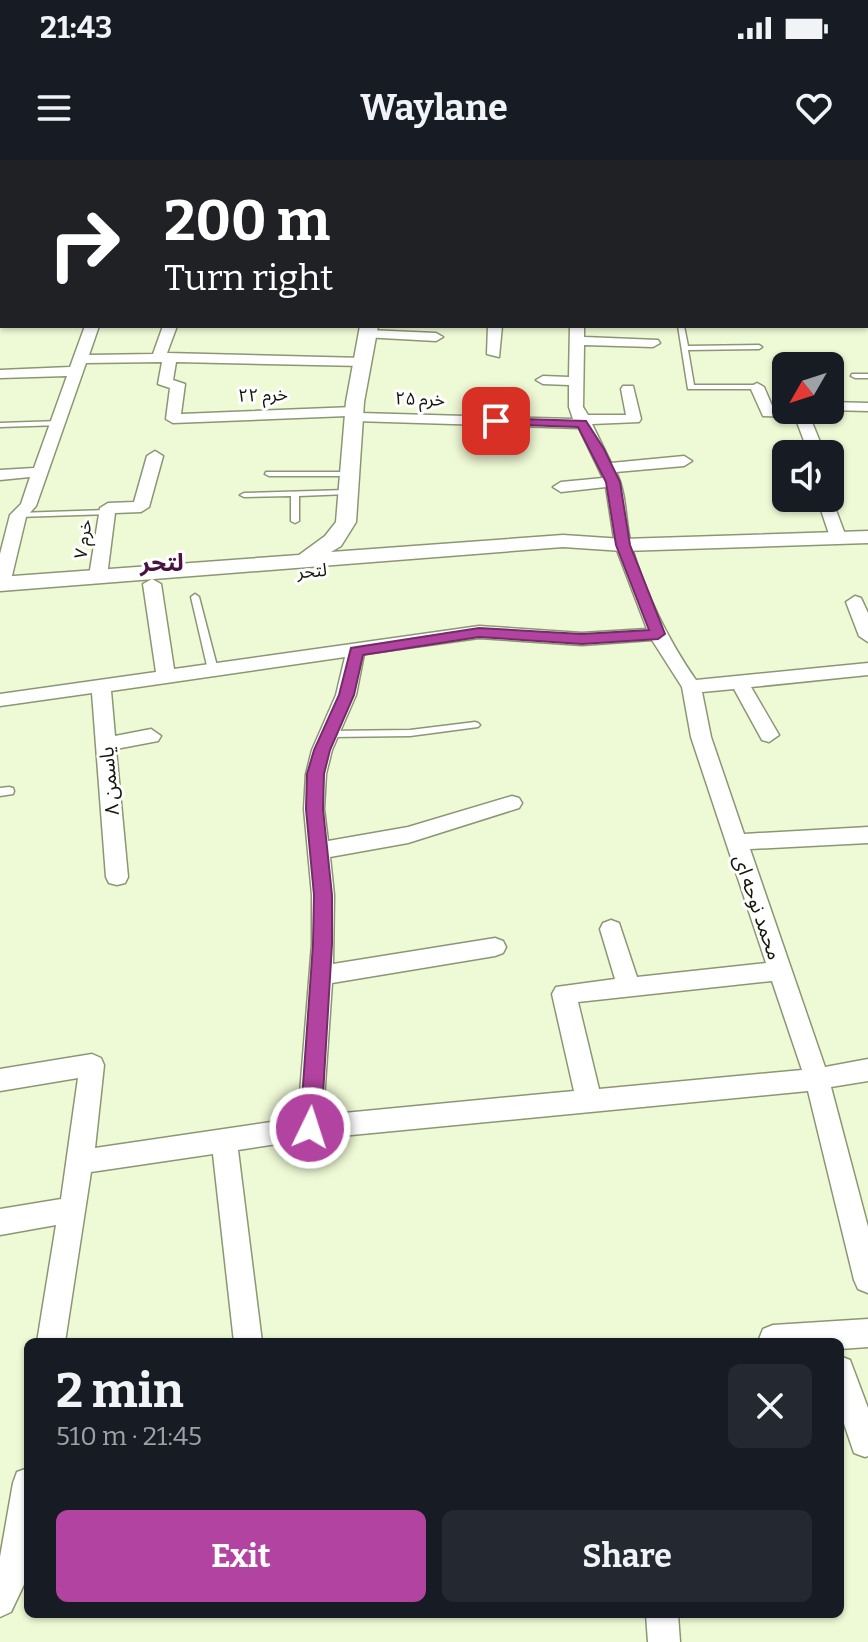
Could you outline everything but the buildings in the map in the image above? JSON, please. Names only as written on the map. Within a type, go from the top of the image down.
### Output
[{"type":"street","points":[[0,584],[18,515],[28,506],[91,328]]},
{"type":"street","points":[[164,358],[170,328]]},
{"type":"street","points":[[494,354],[495,328]]},
{"type":"street","points":[[307,559],[333,541],[346,522],[354,414],[369,330],[436,337]]},
{"type":"street","points":[[610,475],[576,407],[574,381],[578,334],[653,343]]},
{"type":"street","points":[[0,374],[164,358],[363,362]]},
{"type":"street","name":"خرم ۲۲","points":[[164,358],[165,384],[178,384],[173,419],[354,414]]},
{"type":"street","points":[[543,380],[574,381]]},
{"type":"street","points":[[757,387],[768,413],[772,413]]},
{"type":"street","name":"خرم ۲۵","points":[[354,414],[581,422],[634,419],[628,389]]},
{"type":"street","points":[[844,406],[868,407],[868,414]]},
{"type":"street","points":[[141,507],[155,456]]},
{"type":"street","points":[[561,487],[684,461]]},
{"type":"street","points":[[0,475],[39,472]]},
{"type":"street","name":"محمد نوحه ای","points":[[610,475],[623,545],[658,634],[691,687],[701,737],[817,1079],[868,1280]]},
{"type":"street","points":[[108,510],[160,507]]},
{"type":"street","name":"خرم ۷","points":[[98,576],[108,510]]},
{"type":"street","points":[[830,512],[838,537]]},
{"type":"street","points":[[346,522],[363,544],[382,555]]},
{"type":"street","name":"لتحر","points":[[0,584],[563,541],[623,545],[868,537]]},
{"type":"street","name":"لتحر","points":[[0,596],[567,556],[623,545]]},
{"type":"street","points":[[152,584],[166,677]]},
{"type":"street","points":[[855,602],[868,636]]},
{"type":"street","points":[[0,700],[479,632],[582,639],[658,634]]},
{"type":"street","points":[[310,1128],[321,975],[323,895],[314,809],[316,774],[346,695],[356,651]]},
{"type":"street","points":[[691,687],[868,669]]},
{"type":"street","points":[[738,680],[769,735]]},
{"type":"street","name":"یاسمن ۸","points":[[101,686],[117,877]]},
{"type":"street","points":[[106,744],[151,736]]},
{"type":"street","points":[[319,851],[408,835],[512,803]]},
{"type":"street","points":[[736,842],[868,835]]},
{"type":"street","points":[[611,929],[629,987]]},
{"type":"street","points":[[321,975],[495,947]]},
{"type":"street","points":[[589,1101],[564,994],[780,971]]},
{"type":"street","points":[[0,1080],[92,1065],[52,1338]]},
{"type":"street","points":[[80,1162],[310,1128],[817,1079],[868,1070]]},
{"type":"street","points":[[224,1140],[248,1338]]},
{"type":"street","points":[[0,1222],[72,1210]]},
{"type":"street","points":[[836,1338],[868,1333]]},
{"type":"street","points":[[844,1382],[865,1442]]},
{"type":"street","points":[[4,1584],[24,1500]]},
{"type":"street","points":[[662,1618],[664,1642]]},
{"type":"lane","points":[[681,328],[691,387],[757,387]]},
{"type":"lane","points":[[684,348],[759,347]]},
{"type":"lane","points":[[855,376],[868,376]]},
{"type":"lane","points":[[0,425],[59,423]]},
{"type":"lane","points":[[269,474],[347,483]]},
{"type":"lane","points":[[244,495],[295,494],[347,483]]},
{"type":"lane","points":[[295,494],[295,521]]},
{"type":"lane","points":[[18,515],[108,510]]},
{"type":"lane","points":[[195,597],[213,670]]},
{"type":"lane","points":[[330,734],[410,733],[475,725]]},
{"type":"district","name":"لتحر","points":[[162,563]]},
{"type":"route","points":[[310,1128],[323,944],[323,895],[314,809],[316,774],[322,750],[336,722],[354,671],[356,651],[479,632],[582,639],[658,634],[623,545],[613,482],[582,424],[496,421]]}]
